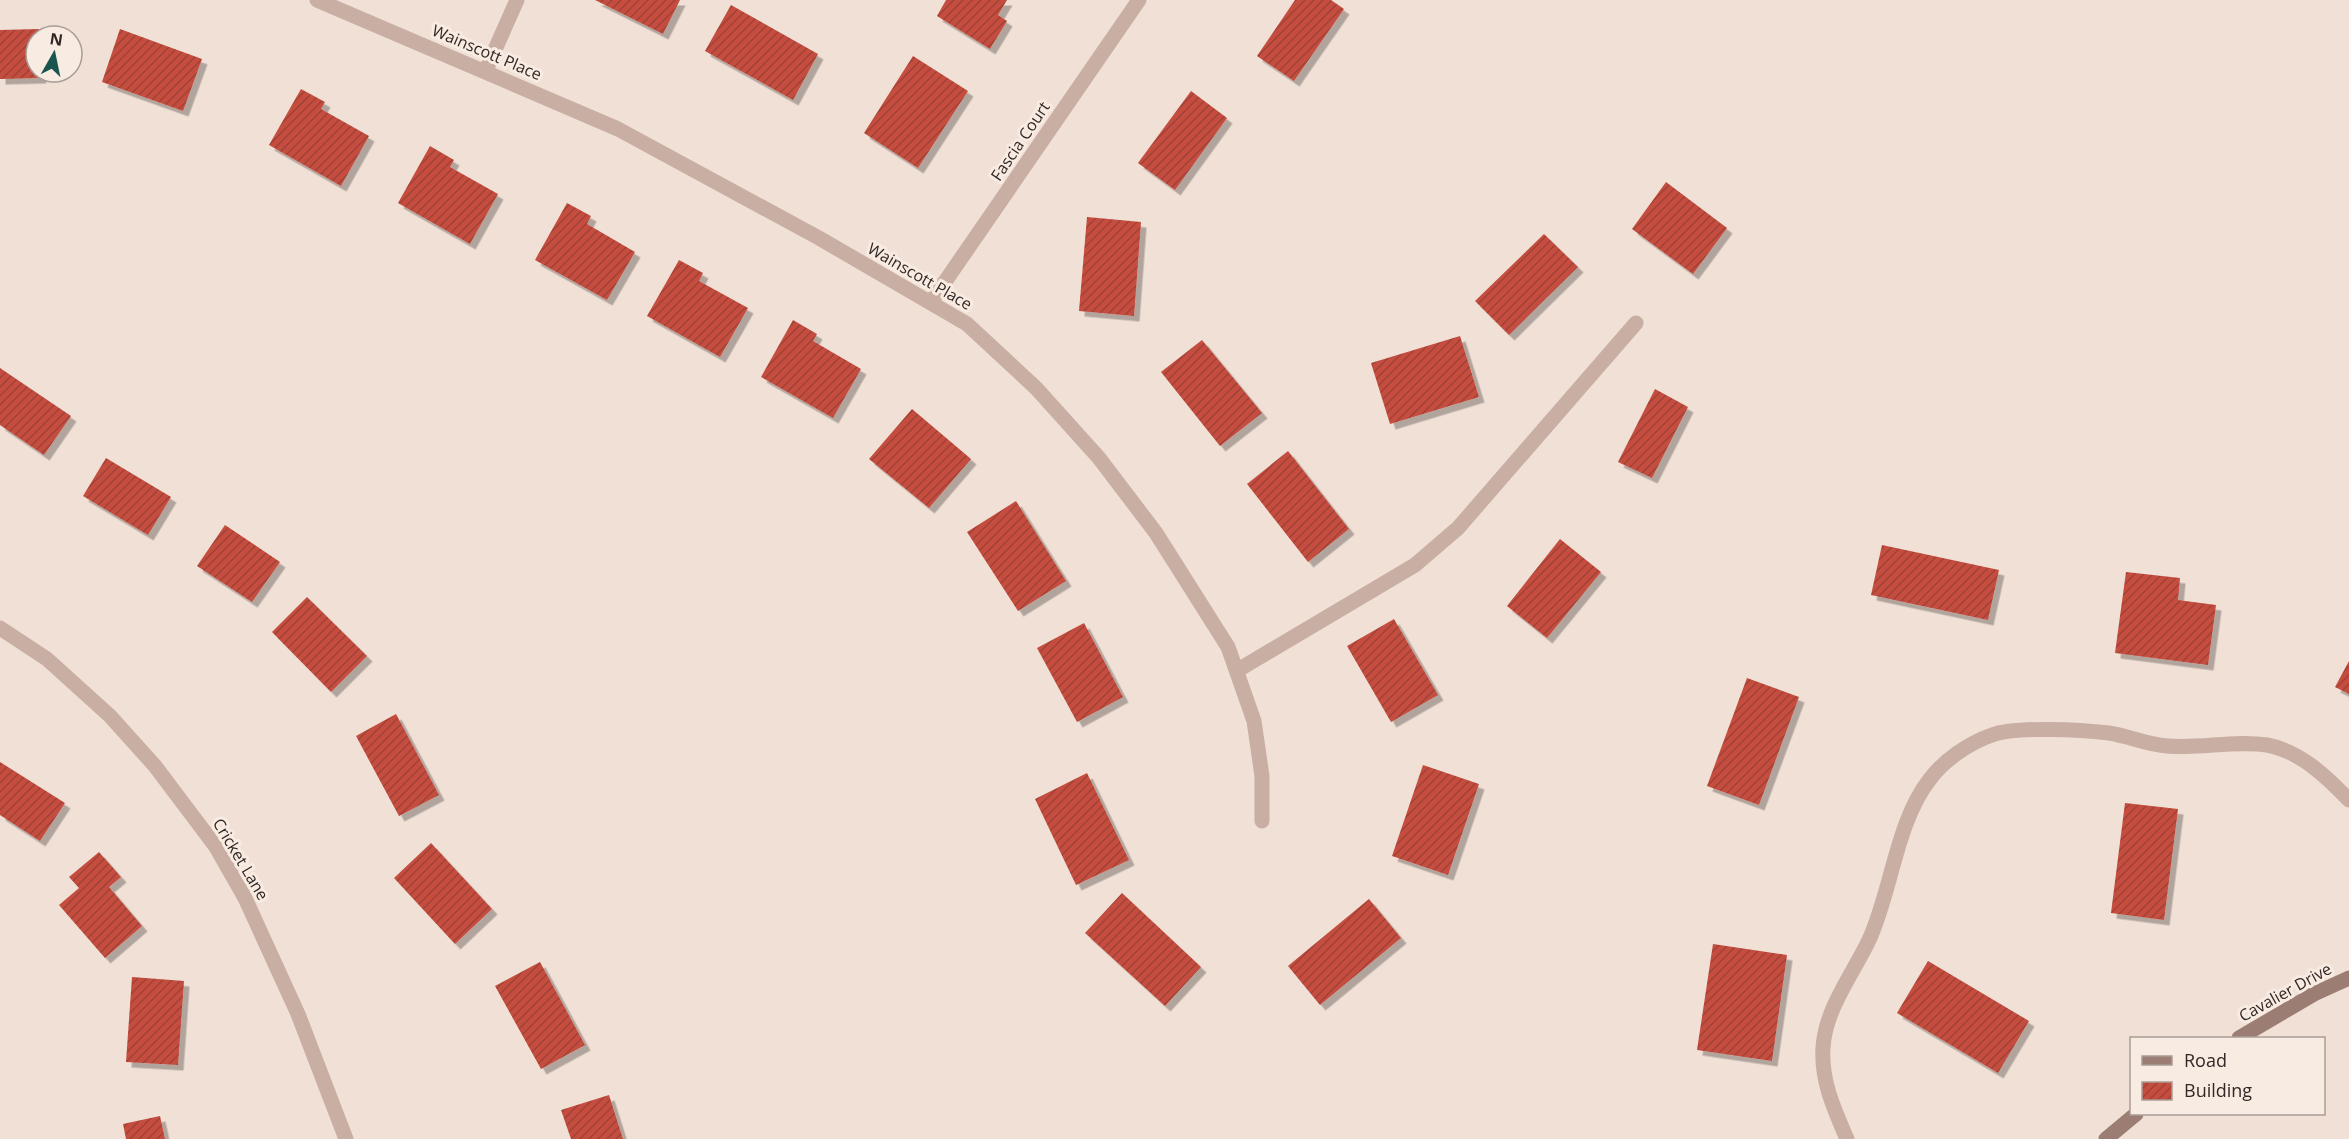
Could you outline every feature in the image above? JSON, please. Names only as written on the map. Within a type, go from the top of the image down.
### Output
[{"type":"street","name":"Wainscott Place","points":[[317,0],[486,70],[618,129],[819,238],[967,324],[1036,388],[1100,458],[1156,533],[1228,647],[1238,670],[1254,721],[1262,776],[1262,821]]},
{"type":"street","points":[[486,70],[517,0]]},
{"type":"street","name":"Fascia Court","points":[[931,302],[1139,0]]},
{"type":"street","points":[[1238,670],[1415,565],[1458,528],[1636,323]]},
{"type":"street","name":"Cricket Lane","points":[[0,628],[47,659],[110,716],[155,766],[216,847],[245,898],[298,1014],[346,1139]]},
{"type":"street","points":[[1847,1139],[1824,1077],[1823,1046],[1829,1017],[1870,938],[1890,884],[1911,808],[1930,778],[1962,749],[1993,734],[2051,729],[2110,734],[2166,746],[2266,745],[2289,752],[2323,774],[2349,800]]},
{"type":"street","name":"Cavalier Drive","points":[[2241,1037],[2314,994],[2349,978]]},
{"type":"street","points":[[2106,1139],[2134,1115]]},
{"type":"building","points":[[595,0],[680,0],[663,34]]},
{"type":"building","points":[[946,0],[1007,0],[998,15],[1007,21],[990,49],[937,16]]},
{"type":"building","points":[[1295,0],[1331,0],[1344,9],[1294,81],[1257,56]]},
{"type":"building","points":[[731,5],[818,54],[793,100],[705,51]]},
{"type":"building","points":[[24,29],[24,78],[0,79],[0,30]]},
{"type":"building","points":[[120,29],[202,59],[183,111],[102,82]]},
{"type":"building","points":[[913,56],[968,91],[918,168],[864,133]]},
{"type":"building","points":[[301,89],[325,102],[321,109],[369,136],[341,186],[269,145]]},
{"type":"building","points":[[1191,91],[1227,118],[1175,190],[1138,163]]},
{"type":"building","points":[[430,146],[454,160],[450,167],[498,194],[470,244],[398,203]]},
{"type":"building","points":[[1666,182],[1727,228],[1693,274],[1632,229]]},
{"type":"building","points":[[567,203],[591,216],[587,224],[635,252],[607,300],[535,260]]},
{"type":"building","points":[[1087,217],[1141,222],[1134,316],[1079,311]]},
{"type":"building","points":[[1544,234],[1578,267],[1509,335],[1475,301]]},
{"type":"building","points":[[679,260],[703,273],[699,281],[748,308],[720,357],[647,316]]},
{"type":"building","points":[[793,320],[817,334],[813,341],[861,369],[833,418],[761,377]]},
{"type":"building","points":[[1460,336],[1479,397],[1390,424],[1371,363]]},
{"type":"building","points":[[1202,340],[1262,413],[1220,446],[1161,372]]},
{"type":"building","points":[[0,368],[71,416],[44,455],[0,425]]},
{"type":"building","points":[[1655,389],[1688,407],[1652,478],[1618,462]]},
{"type":"building","points":[[912,409],[971,459],[929,508],[869,459]]},
{"type":"building","points":[[1288,451],[1349,529],[1308,562],[1247,484]]},
{"type":"building","points":[[106,458],[171,497],[148,535],[83,496]]},
{"type":"building","points":[[1016,501],[1066,581],[1018,611],[967,532]]},
{"type":"building","points":[[225,525],[280,562],[252,602],[197,566]]},
{"type":"building","points":[[1560,539],[1601,572],[1547,638],[1507,606]]},
{"type":"building","points":[[1882,545],[1999,570],[1988,620],[1871,595]]},
{"type":"building","points":[[2126,572],[2180,578],[2178,600],[2216,605],[2208,665],[2115,653]]},
{"type":"building","points":[[307,597],[367,656],[331,692],[272,632]]},
{"type":"building","points":[[1394,619],[1438,695],[1391,722],[1347,646]]},
{"type":"building","points":[[1084,623],[1123,697],[1077,722],[1037,648]]},
{"type":"building","points":[[2349,661],[2349,694],[2335,687]]},
{"type":"building","points":[[1747,678],[1799,697],[1759,805],[1707,786]]},
{"type":"building","points":[[396,714],[439,795],[399,816],[356,736]]},
{"type":"building","points":[[0,762],[65,803],[40,841],[0,815]]},
{"type":"building","points":[[1423,765],[1479,784],[1448,875],[1392,856]]},
{"type":"building","points":[[1087,773],[1129,860],[1076,885],[1035,799]]},
{"type":"building","points":[[2125,803],[2178,809],[2164,920],[2111,913]]},
{"type":"building","points":[[431,843],[492,909],[455,944],[394,878]]},
{"type":"building","points":[[99,852],[121,877],[109,887],[142,926],[105,958],[59,905],[79,888],[69,877]]},
{"type":"building","points":[[1122,893],[1201,967],[1165,1006],[1085,933]]},
{"type":"building","points":[[1369,899],[1401,938],[1320,1005],[1288,966]]},
{"type":"building","points":[[1713,944],[1787,955],[1772,1061],[1697,1050]]},
{"type":"building","points":[[1928,961],[2029,1021],[1998,1073],[1897,1013]]},
{"type":"building","points":[[540,962],[585,1045],[541,1069],[495,986]]},
{"type":"building","points":[[132,977],[184,981],[178,1065],[126,1062]]},
{"type":"building","points":[[609,1095],[623,1139],[571,1139],[561,1110]]},
{"type":"building","points":[[160,1116],[165,1139],[126,1139],[123,1124]]}]
